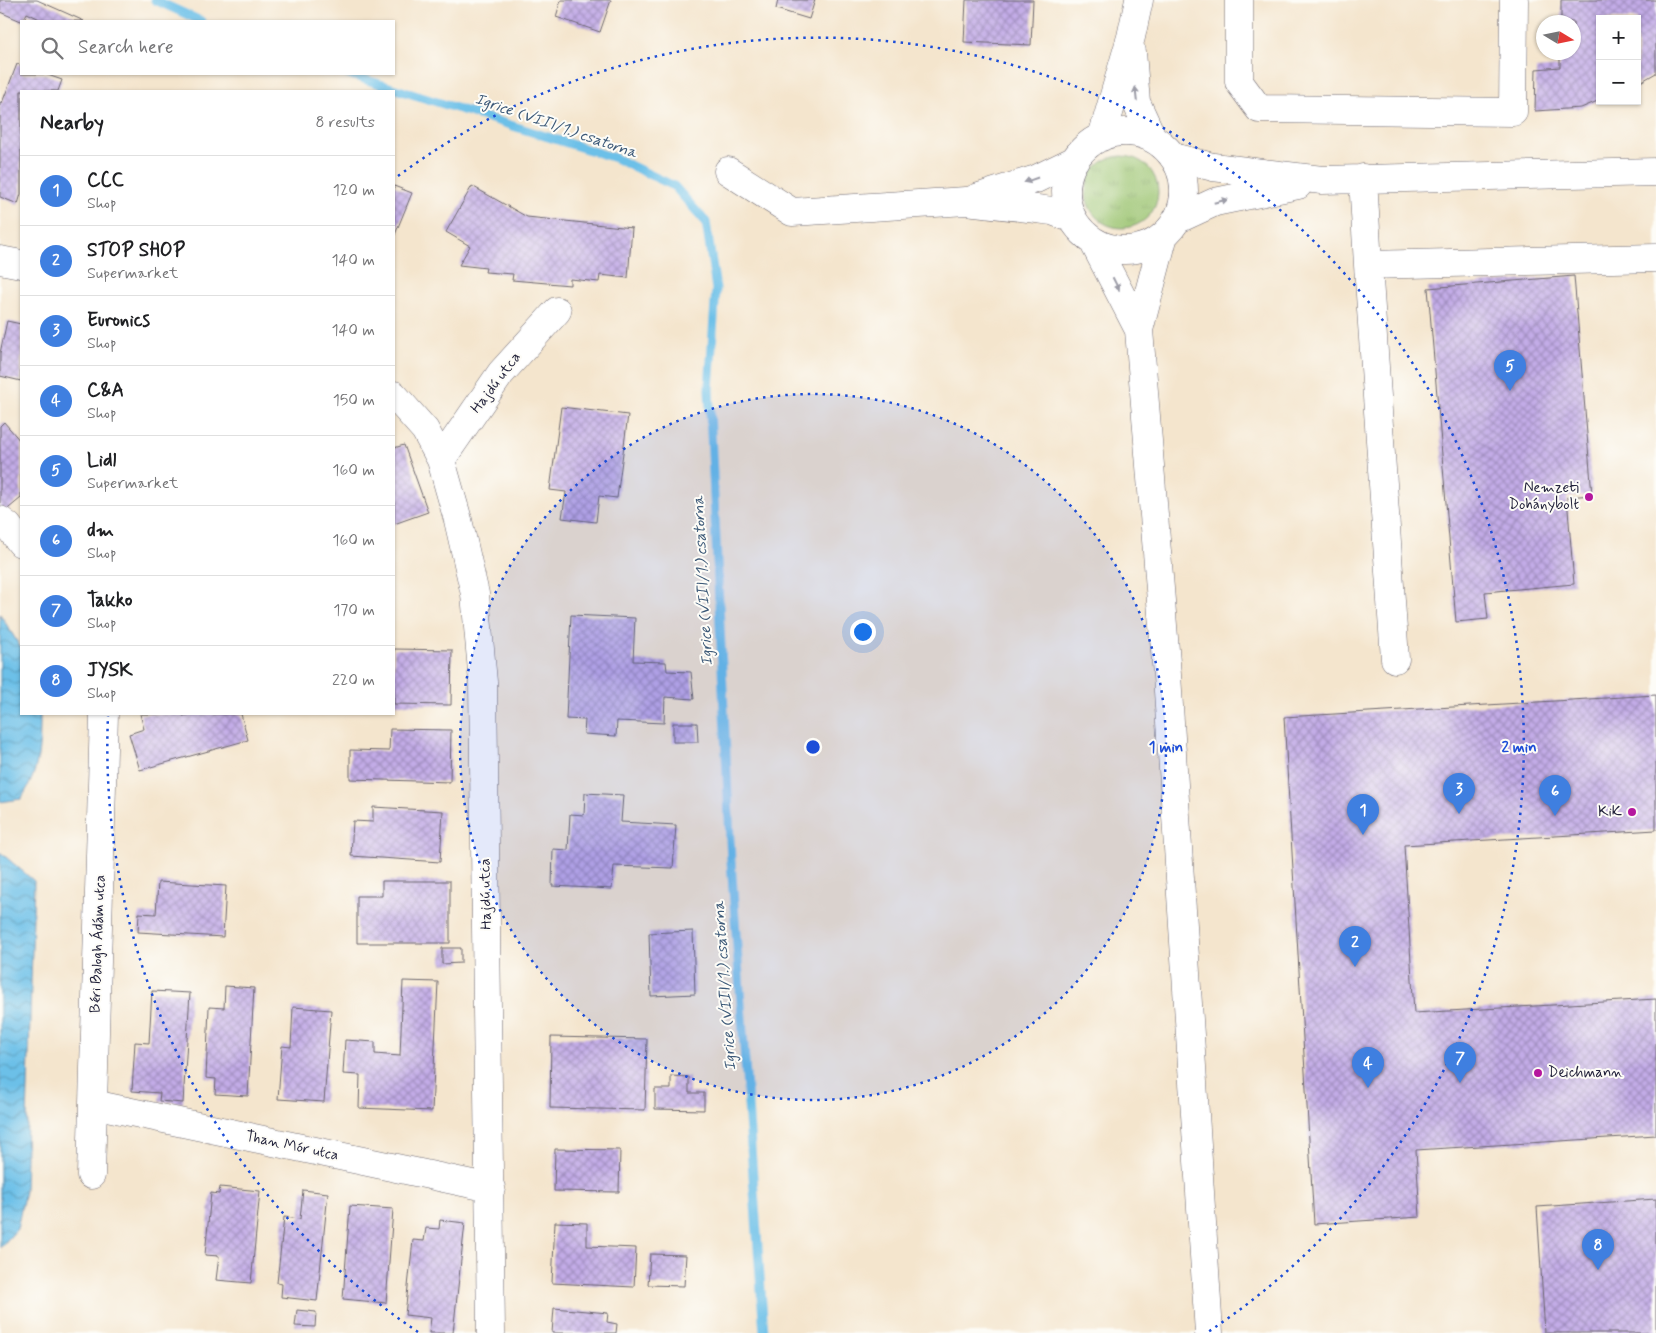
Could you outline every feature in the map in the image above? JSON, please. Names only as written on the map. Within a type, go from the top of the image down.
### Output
[{"type":"street","points":[[1102,137],[1131,37],[1139,0]]},
{"type":"street","points":[[1240,0],[1239,82],[1259,109],[1513,112],[1514,0]]},
{"type":"street","points":[[1131,37],[1136,102],[1153,139]]},
{"type":"street","points":[[1209,1333],[1167,675],[1139,330],[1170,227],[1181,208],[1183,181],[1173,157],[1164,147],[1153,139],[1141,134],[1128,132],[1114,133],[1102,137],[1086,146],[1069,171],[1066,195],[1068,208],[1082,231],[1093,241],[1105,246],[1130,250],[1154,242],[1170,227],[1215,202],[1322,180],[1656,172]]},
{"type":"street","points":[[1173,157],[1213,167],[1322,180]]},
{"type":"street","points":[[966,201],[1036,179],[1075,160]]},
{"type":"street","points":[[728,171],[792,212],[966,201],[1052,211],[1073,219]]},
{"type":"street","points":[[1362,178],[1395,659]]},
{"type":"street","points":[[1093,241],[1139,330]]},
{"type":"street","points":[[1368,265],[1656,258]]},
{"type":"street","points":[[0,260],[20,264]]},
{"type":"street","name":"Hajdú utca","points":[[441,460],[501,373],[557,311]]},
{"type":"street","name":"Hajdú utca","points":[[395,396],[425,430],[441,460],[458,520],[475,594],[483,682],[491,1333]]},
{"type":"street","points":[[0,520],[8,526],[20,542]]},
{"type":"street","name":"Béri Balogh Ádám utca","points":[[90,1175],[104,715]]},
{"type":"street","name":"Than Mór utca","points":[[93,1104],[490,1188]]},
{"type":"green space","points":[[1129,156],[1148,166],[1156,178],[1158,192],[1156,206],[1148,218],[1136,226],[1115,228],[1096,218],[1088,206],[1086,185],[1096,166],[1108,158]]},
{"type":"water","points":[[0,614],[20,646],[20,715],[40,715],[40,737],[38,758],[32,778],[21,799],[0,802]]},
{"type":"water","points":[[0,852],[34,881],[25,1191],[17,1229],[0,1248]]},
{"type":"building","points":[[0,0],[37,0],[82,20],[42,20],[27,13],[24,20],[20,21],[0,12]]},
{"type":"building","points":[[561,0],[611,0],[600,32],[556,17]]},
{"type":"building","points":[[778,0],[815,0],[809,19],[776,9]]},
{"type":"building","points":[[966,0],[1033,0],[1031,45],[964,42]]},
{"type":"building","points":[[1561,0],[1656,0],[1656,73],[1641,82],[1641,15],[1596,15],[1596,102],[1581,108],[1535,111],[1536,69],[1560,67],[1560,60],[1581,60],[1581,15],[1561,15]]},
{"type":"building","points":[[17,64],[20,65],[20,75],[48,75],[62,80],[58,90],[20,90],[20,197],[18,204],[0,197],[0,102],[2,103]]},
{"type":"building","points":[[395,186],[412,193],[395,235]]},
{"type":"building","points":[[472,186],[527,217],[632,228],[628,278],[600,275],[599,282],[570,279],[570,285],[512,280],[513,274],[485,272],[486,268],[459,265],[470,246],[446,232]]},
{"type":"building","points":[[1574,276],[1592,495],[1567,497],[1574,584],[1485,592],[1488,619],[1456,622],[1428,288]]},
{"type":"building","points":[[7,321],[20,324],[20,381],[0,376],[0,353]]},
{"type":"building","points":[[561,407],[628,415],[617,498],[599,496],[596,522],[562,518],[566,492],[550,490]]},
{"type":"building","points":[[4,422],[20,441],[20,499],[3,513],[0,510],[0,426]]},
{"type":"building","points":[[404,445],[428,512],[395,524],[395,448]]},
{"type":"building","points":[[571,615],[635,618],[633,661],[666,662],[667,671],[691,672],[694,699],[665,697],[664,723],[617,721],[616,736],[584,734],[585,720],[566,719]]},
{"type":"building","points":[[395,649],[452,650],[451,705],[395,704]]},
{"type":"building","points":[[1656,695],[1656,830],[1404,845],[1414,1013],[1656,999],[1656,1135],[1416,1150],[1420,1217],[1314,1224],[1284,717]]},
{"type":"building","points":[[140,715],[241,715],[248,740],[140,770],[129,734],[144,729]]},
{"type":"building","points":[[673,723],[697,723],[698,742],[673,742]]},
{"type":"building","points":[[390,729],[451,730],[450,782],[350,779],[350,750],[389,751]]},
{"type":"building","points":[[585,793],[623,795],[621,822],[676,825],[673,868],[614,866],[612,889],[552,886],[553,849],[568,850],[570,814],[584,815]]},
{"type":"building","points":[[373,807],[443,811],[440,862],[351,856],[353,821],[373,822]]},
{"type":"building","points":[[382,881],[450,881],[450,943],[357,943],[357,896],[382,896]]},
{"type":"building","points":[[158,882],[226,886],[223,937],[138,932],[139,913],[156,914]]},
{"type":"building","points":[[693,931],[695,994],[651,996],[649,933]]},
{"type":"building","points":[[442,948],[461,948],[461,963],[442,964]]},
{"type":"building","points":[[403,981],[438,982],[432,1111],[359,1108],[360,1075],[343,1074],[345,1040],[375,1042],[375,1054],[400,1056]]},
{"type":"building","points":[[225,986],[254,988],[248,1096],[215,1094],[216,1079],[206,1078],[209,1007],[224,1008]]},
{"type":"building","points":[[152,991],[190,993],[183,1103],[159,1101],[160,1093],[132,1091],[135,1042],[149,1043]]},
{"type":"building","points":[[293,1007],[331,1010],[324,1102],[278,1099],[282,1046],[291,1047]]},
{"type":"building","points":[[551,1037],[647,1039],[645,1110],[550,1108]]},
{"type":"building","points":[[671,1076],[689,1077],[689,1093],[704,1093],[704,1110],[655,1109],[655,1089],[671,1089]]},
{"type":"building","points":[[555,1149],[620,1150],[619,1192],[554,1191]]},
{"type":"building","points":[[220,1187],[260,1191],[251,1283],[216,1280],[219,1256],[205,1255],[211,1193],[219,1194]]},
{"type":"building","points":[[303,1190],[328,1193],[317,1301],[281,1297],[282,1284],[277,1283],[284,1217],[300,1219]]},
{"type":"building","points":[[1656,1199],[1656,1333],[1545,1333],[1537,1207]]},
{"type":"building","points":[[350,1206],[393,1209],[386,1303],[343,1299]]},
{"type":"building","points":[[440,1220],[465,1223],[453,1333],[429,1333],[431,1318],[405,1315],[413,1240],[424,1241],[426,1228],[439,1229]]},
{"type":"building","points":[[555,1222],[587,1223],[587,1246],[636,1248],[634,1287],[552,1283]]},
{"type":"building","points":[[650,1254],[686,1255],[684,1286],[648,1285]]},
{"type":"building","points":[[554,1308],[608,1313],[607,1322],[617,1324],[616,1333],[552,1333]]},
{"type":"building","points":[[297,1310],[316,1312],[315,1327],[295,1326]]},
{"type":"waterway","name":"Igrice (VIII/1.) csatorna","points":[[155,0],[199,20]]},
{"type":"waterway","name":"Igrice (VIII/1.) csatorna","points":[[351,75],[615,158],[674,186],[706,222],[716,289],[709,389],[731,861],[764,1333]]},
{"type":"place","name":"Lidl","points":[[1510,391]]},
{"type":"place","name":"Nemzeti Dohánybolt","points":[[1589,497]]},
{"type":"place","name":"KiK","points":[[1632,812]]},
{"type":"place","name":"Euronics","points":[[1459,814]]},
{"type":"place","name":"dm","points":[[1555,816]]},
{"type":"place","name":"CCC","points":[[1363,835]]},
{"type":"place","name":"STOP SHOP","points":[[1355,967]]},
{"type":"place","name":"Deichmann","points":[[1538,1073]]},
{"type":"place","name":"Takko","points":[[1460,1083]]},
{"type":"place","name":"C&A","points":[[1368,1088]]},
{"type":"place","name":"JYSK","points":[[1598,1270]]}]
